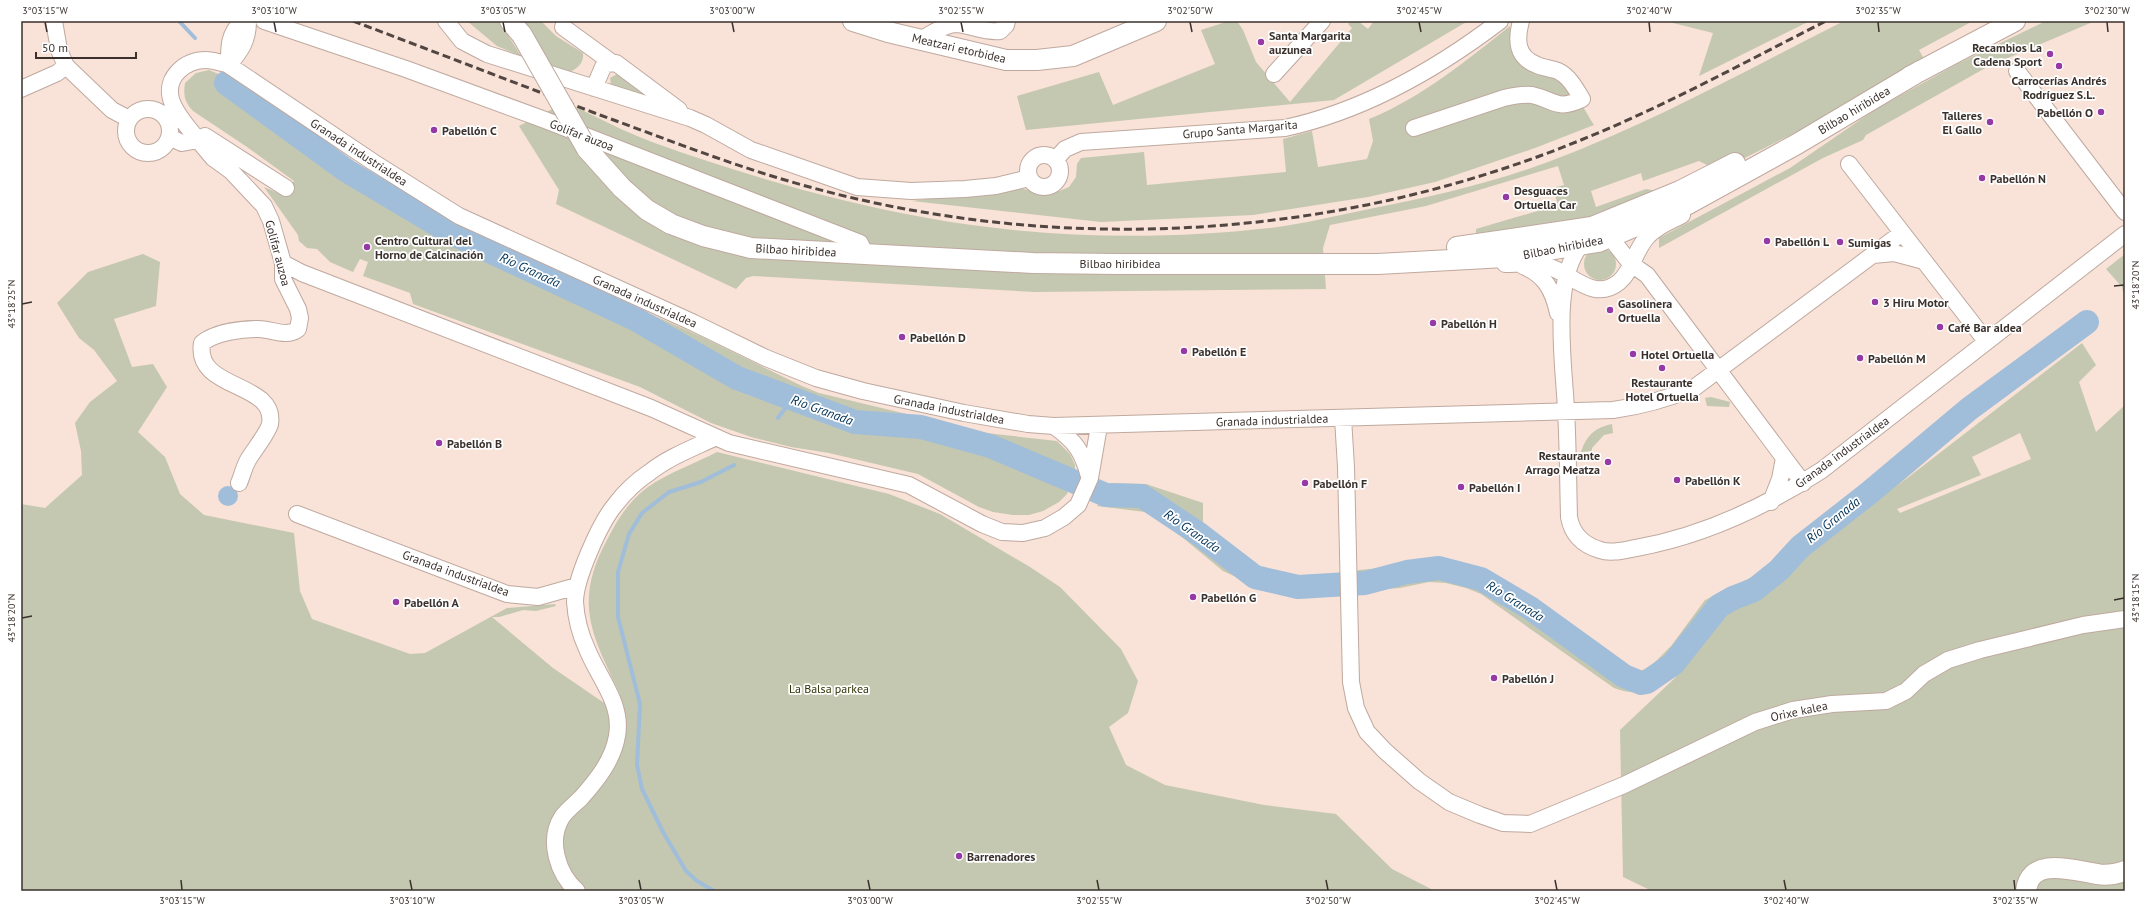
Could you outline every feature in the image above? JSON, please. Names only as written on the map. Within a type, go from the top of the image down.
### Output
[{"type":"street","points":[[54,21],[59,50],[66,66],[112,110],[129,120]]},
{"type":"street","name":"Golifar auzoa","points":[[264,21],[406,69],[730,191],[860,243],[866,253]]},
{"type":"street","points":[[446,21],[462,41],[487,54],[690,118],[706,125],[750,150],[857,187],[911,191],[965,189],[996,186],[1029,178]]},
{"type":"street","name":"Meatzari etorbidea","points":[[853,21],[888,32],[1006,60],[1038,60],[1073,56],[1156,21]]},
{"type":"street","points":[[921,39],[948,26],[956,24],[988,31],[1000,31],[1006,25],[1007,21]]},
{"type":"street","points":[[1274,74],[1322,21]]},
{"type":"street","name":"Grupo Santa Margarita","points":[[1056,159],[1065,149],[1081,142],[1285,128],[1308,123],[1385,92],[1418,76],[1446,59],[1500,21]]},
{"type":"street","points":[[1414,128],[1504,98],[1518,95],[1535,96],[1555,104],[1573,103],[1582,99],[1572,83],[1558,71],[1536,65],[1526,60],[1521,55],[1518,36],[1520,21]]},
{"type":"street","name":"Bilbao hiribidea","points":[[1187,263],[1378,253],[1473,246],[1592,226],[1680,191],[1920,71],[2015,21]]},
{"type":"street","points":[[563,27],[611,62],[616,63],[690,118]]},
{"type":"street","name":"Golifar auzoa","points":[[200,61],[239,32],[264,28],[291,30]]},
{"type":"street","name":"Bilbao hiribidea","points":[[516,28],[587,148],[622,188],[647,210],[671,224],[703,236],[751,248],[1033,263],[1378,264],[1505,258],[1593,240],[1688,204],[1797,144],[1920,71]]},
{"type":"street","points":[[229,65],[239,32]]},
{"type":"street","points":[[239,32],[244,75]]},
{"type":"street","name":"Granada industrialdea","points":[[198,140],[182,119],[171,100],[170,84],[176,72],[187,64],[206,60],[229,65],[373,162],[459,216],[694,323],[766,358],[816,378],[863,391],[964,413],[1028,424],[1054,426],[1099,426],[1613,410],[1646,404],[1672,397],[1694,388],[1902,233]]},
{"type":"street","points":[[594,88],[603,67],[611,62]]},
{"type":"street","points":[[21,89],[57,73],[66,66]]},
{"type":"street","points":[[2018,71],[2125,212]]},
{"type":"street","points":[[144,109],[156,110],[166,119],[169,126],[169,137],[163,146],[154,152],[137,150],[128,139],[126,126],[129,120],[139,111],[144,109]]},
{"type":"street","points":[[169,137],[182,143],[198,140],[204,136],[286,188]]},
{"type":"street","name":"Golifar auzoa","points":[[198,140],[213,158],[231,172],[264,206],[271,221],[283,263],[283,279],[298,309],[300,318],[298,329],[288,334],[258,329],[226,333],[208,338],[202,343],[202,359],[209,371],[257,397],[267,406],[270,414],[270,426],[246,462],[239,483]]},
{"type":"street","points":[[1378,264],[1404,270],[1518,264],[1546,266],[1593,290],[1603,290],[1620,281],[1648,236],[1657,229],[1784,158],[1797,144]]},
{"type":"street","points":[[1047,154],[1056,159],[1060,171],[1059,176],[1052,185],[1048,187],[1037,186],[1029,178],[1028,168],[1032,159],[1037,156],[1047,154]]},
{"type":"street","points":[[1849,164],[1986,341]]},
{"type":"street","points":[[1561,324],[1564,288],[1571,258],[1607,228],[1649,212],[1685,195],[1709,176]]},
{"type":"street","name":"Granada industrialdea","points":[[1561,324],[1566,411],[1569,517],[1571,528],[1585,543],[1600,551],[1612,552],[1676,540],[1706,530],[1771,502],[1803,483],[1828,466],[1986,341],[2125,234]]},
{"type":"street","points":[[1473,246],[1489,250],[1583,236],[1593,240],[1613,241],[1631,264],[1651,280],[1803,483]]},
{"type":"street","points":[[1648,236],[1643,254],[1651,280]]},
{"type":"street","points":[[1873,255],[1894,254],[1924,261]]},
{"type":"street","points":[[283,263],[302,273],[651,408],[714,438],[729,443],[909,485],[957,512],[1002,532],[1023,533],[1045,528],[1064,517],[1078,505],[1090,478],[1099,426]]},
{"type":"street","points":[[1518,264],[1536,272],[1543,277],[1554,296],[1561,324]]},
{"type":"street","name":"Granada industrialdea","points":[[1343,418],[1350,599]]},
{"type":"street","points":[[1054,426],[1072,439],[1082,454],[1090,478]]},
{"type":"street","points":[[577,891],[572,886],[556,860],[555,835],[562,817],[591,787],[608,762],[617,736],[617,714],[614,701],[586,649],[577,620],[575,601],[577,586],[600,529],[615,504],[650,471],[714,438]]},
{"type":"street","points":[[1771,502],[1780,479],[1784,458]]},
{"type":"street","name":"Granada industrialdea","points":[[298,514],[507,594],[538,597],[577,586]]},
{"type":"street","name":"Orixe kalea","points":[[1350,599],[1352,689],[1356,708],[1367,732],[1385,751],[1419,781],[1450,802],[1503,824],[1530,824],[1624,785],[1755,722],[1793,710],[1832,704],[1886,701],[1906,691],[1924,674],[1948,660],[2084,626],[2125,619]]},
{"type":"street","points":[[2026,891],[2030,880],[2042,869],[2060,867],[2110,875],[2125,872]]},
{"type":"green space","points":[[467,21],[499,21],[521,56],[497,46]]},
{"type":"green space","points":[[520,21],[541,21],[556,36],[583,53],[583,60],[580,65],[570,72],[550,67]]},
{"type":"green space","points":[[1229,21],[1237,21],[1243,30],[1256,62],[1290,102],[1352,28],[1348,24],[1351,21],[1358,21],[1368,29],[1374,21],[1468,21],[1334,100],[1026,130],[1017,96],[1099,72],[1113,105],[1215,64],[1201,30]]},
{"type":"green space","points":[[1810,21],[1699,76],[1713,33],[1669,22]]},
{"type":"green space","points":[[1844,21],[1973,21],[1919,50],[1928,66],[1719,171],[1699,161],[1643,181],[1641,173],[1591,191],[1596,207],[1646,189],[1657,191],[1609,212],[1574,221],[1476,237],[1476,229],[1558,205],[1553,188],[1564,185],[1558,166],[1426,206],[1330,225],[1323,248],[1326,289],[1035,292],[753,276],[746,278],[736,289],[556,204],[559,190],[519,126],[572,99],[573,106],[622,129],[652,142],[718,165],[854,203],[922,217],[965,224],[1051,233],[1139,236],[1226,232],[1295,224],[1396,204],[1506,176],[1548,162],[1661,114]]},
{"type":"green space","points":[[2046,21],[2095,21],[1989,66],[1866,135],[1863,140],[1823,158],[1659,248],[1659,238],[1790,168],[1876,109],[1959,63]]},
{"type":"green space","points":[[1510,26],[1513,51],[1520,62],[1533,70],[1557,78],[1566,84],[1571,89],[1594,125],[1535,148],[1435,182],[1368,197],[1253,215],[1101,222],[912,201],[1012,187],[1052,194],[1069,187],[1076,177],[1077,164],[1081,158],[1144,152],[1147,185],[1286,172],[1283,139],[1312,131],[1318,167],[1367,159],[1373,141],[1369,119],[1407,101],[1425,90]]},
{"type":"green space","points":[[209,70],[221,75],[354,163],[456,226],[700,336],[802,386],[819,393],[986,433],[1057,441],[1070,454],[1075,465],[1075,473],[1067,494],[1059,502],[1043,511],[1029,515],[1013,515],[993,512],[979,507],[918,474],[829,453],[791,447],[751,437],[711,423],[640,387],[413,304],[410,293],[363,276],[368,262],[360,259],[353,272],[330,262],[317,249],[307,248],[299,241],[298,235],[264,187],[283,195],[294,181],[193,111],[186,102],[184,92],[185,83],[196,73]]},
{"type":"green space","points":[[617,74],[658,99],[653,101],[611,84],[610,78]]},
{"type":"green space","points":[[1600,248],[1606,249],[1613,255],[1616,264],[1615,270],[1609,277],[1600,280],[1594,279],[1587,273],[1584,264],[1585,258],[1591,251]]},
{"type":"green space","name":"La Balsa parkea","points":[[143,254],[160,262],[156,306],[114,319],[132,367],[153,364],[167,387],[138,432],[165,457],[180,494],[204,515],[294,533],[300,591],[312,619],[410,654],[425,653],[507,608],[555,604],[556,606],[536,611],[523,610],[499,617],[492,617],[553,668],[610,707],[620,694],[601,653],[594,635],[590,617],[589,599],[591,581],[597,561],[619,518],[628,506],[644,490],[660,479],[717,452],[889,494],[940,514],[1030,567],[1060,587],[1121,649],[1138,681],[1128,713],[1109,727],[1126,765],[1165,785],[1264,805],[1336,814],[1392,869],[1435,891],[21,891],[21,504],[45,508],[82,475],[81,451],[75,423],[90,402],[117,381],[94,350],[79,338],[57,303],[88,272]]},
{"type":"green space","points":[[2125,254],[2125,300],[2122,287],[2106,269]]},
{"type":"green space","points":[[2087,322],[1897,486],[2082,343],[2096,365],[2079,382],[2096,432],[2125,405],[2125,891],[1652,891],[1623,877],[1620,730],[1677,676],[1647,690],[1631,692],[1614,688],[1481,594],[1466,588],[1446,583],[1429,582],[1400,588],[1312,595],[1256,586],[1223,571],[1153,513],[1097,506],[1110,483],[1146,484],[1203,503],[1203,523],[1262,571],[1309,581],[1359,570],[1403,566],[1435,559],[1480,568],[1515,588],[1620,666],[1633,672],[1643,670],[1652,665],[1671,646],[1705,600],[1756,575],[1879,473]],"holes":[[[2020,433],[2031,459],[1900,513],[1897,509],[1981,475],[1972,457]]]},
{"type":"green space","points":[[1711,397],[1730,402],[1729,407],[1707,406],[1705,398]]},
{"type":"green space","points":[[1612,424],[1613,433],[1604,435],[1592,448],[1592,451],[1581,452],[1583,446],[1592,433],[1601,427]]},
{"type":"water","points":[[228,486],[235,489],[238,496],[235,503],[228,506],[221,503],[218,496],[221,489]]},
{"type":"waterway","points":[[179,21],[195,38]]},
{"type":"waterway","name":"Río Granada","points":[[226,83],[347,171],[453,234],[637,320],[737,378],[855,422],[921,427],[990,446],[1106,495],[1142,496],[1199,534],[1255,577],[1298,587],[1365,583],[1407,572],[1439,568],[1481,579],[1530,608],[1624,676],[1641,683],[1647,682],[1673,664],[1719,606],[1733,598],[1754,590],[1779,570],[1800,547],[1869,493],[1969,409],[2087,322]]},
{"type":"waterway","points":[[778,418],[792,399]]},
{"type":"waterway","points":[[714,891],[697,881],[686,871],[663,832],[642,789],[637,765],[640,704],[618,617],[618,572],[629,534],[642,513],[669,492],[701,482],[734,465]]},
{"type":"railway","points":[[353,21],[600,115],[709,155],[775,177],[875,203],[977,220],[1079,228],[1182,228],[1284,219],[1385,201],[1484,175],[1581,140],[1612,127],[1705,83],[1826,21]]},
{"type":"place","name":"Santa Margarita auzunea","points":[[1261,42]]},
{"type":"place","name":"Recambios La Cadena Sport","points":[[2050,54]]},
{"type":"place","name":"Carrocerías Andrés Rodríguez S.L.","points":[[2059,66]]},
{"type":"place","name":"Pabellón O","points":[[2101,112]]},
{"type":"place","name":"Talleres El Gallo","points":[[1990,122]]},
{"type":"place","name":"Pabellón C","points":[[434,130]]},
{"type":"place","name":"Pabellón N","points":[[1982,178]]},
{"type":"place","name":"Desguaces Ortuella Car","points":[[1506,197]]},
{"type":"place","name":"Pabellón L","points":[[1767,241]]},
{"type":"place","name":"Sumigas","points":[[1840,242]]},
{"type":"place","name":"Centro Cultural del Horno de Calcinación","points":[[367,247]]},
{"type":"place","name":"3 Hiru Motor","points":[[1875,302]]},
{"type":"place","name":"Gasolinera Ortuella","points":[[1610,310]]},
{"type":"place","name":"Pabellón H","points":[[1433,323]]},
{"type":"place","name":"Café Bar aldea","points":[[1940,327]]},
{"type":"place","name":"Pabellón D","points":[[902,337]]},
{"type":"place","name":"Pabellón E","points":[[1184,351]]},
{"type":"place","name":"Hotel Ortuella","points":[[1633,354]]},
{"type":"place","name":"Pabellón M","points":[[1860,358]]},
{"type":"place","name":"Restaurante Hotel Ortuella","points":[[1662,368]]},
{"type":"place","name":"Pabellón B","points":[[439,443]]},
{"type":"place","name":"Restaurante Arrago Meatza","points":[[1608,462]]},
{"type":"place","name":"Pabellón K","points":[[1677,480]]},
{"type":"place","name":"Pabellón F","points":[[1305,483]]},
{"type":"place","name":"Pabellón I","points":[[1461,487]]},
{"type":"place","name":"Pabellón G","points":[[1193,597]]},
{"type":"place","name":"Pabellón A","points":[[396,602]]},
{"type":"place","name":"Pabellón J","points":[[1494,678]]},
{"type":"place","name":"Barrenadores","points":[[959,856]]}]
